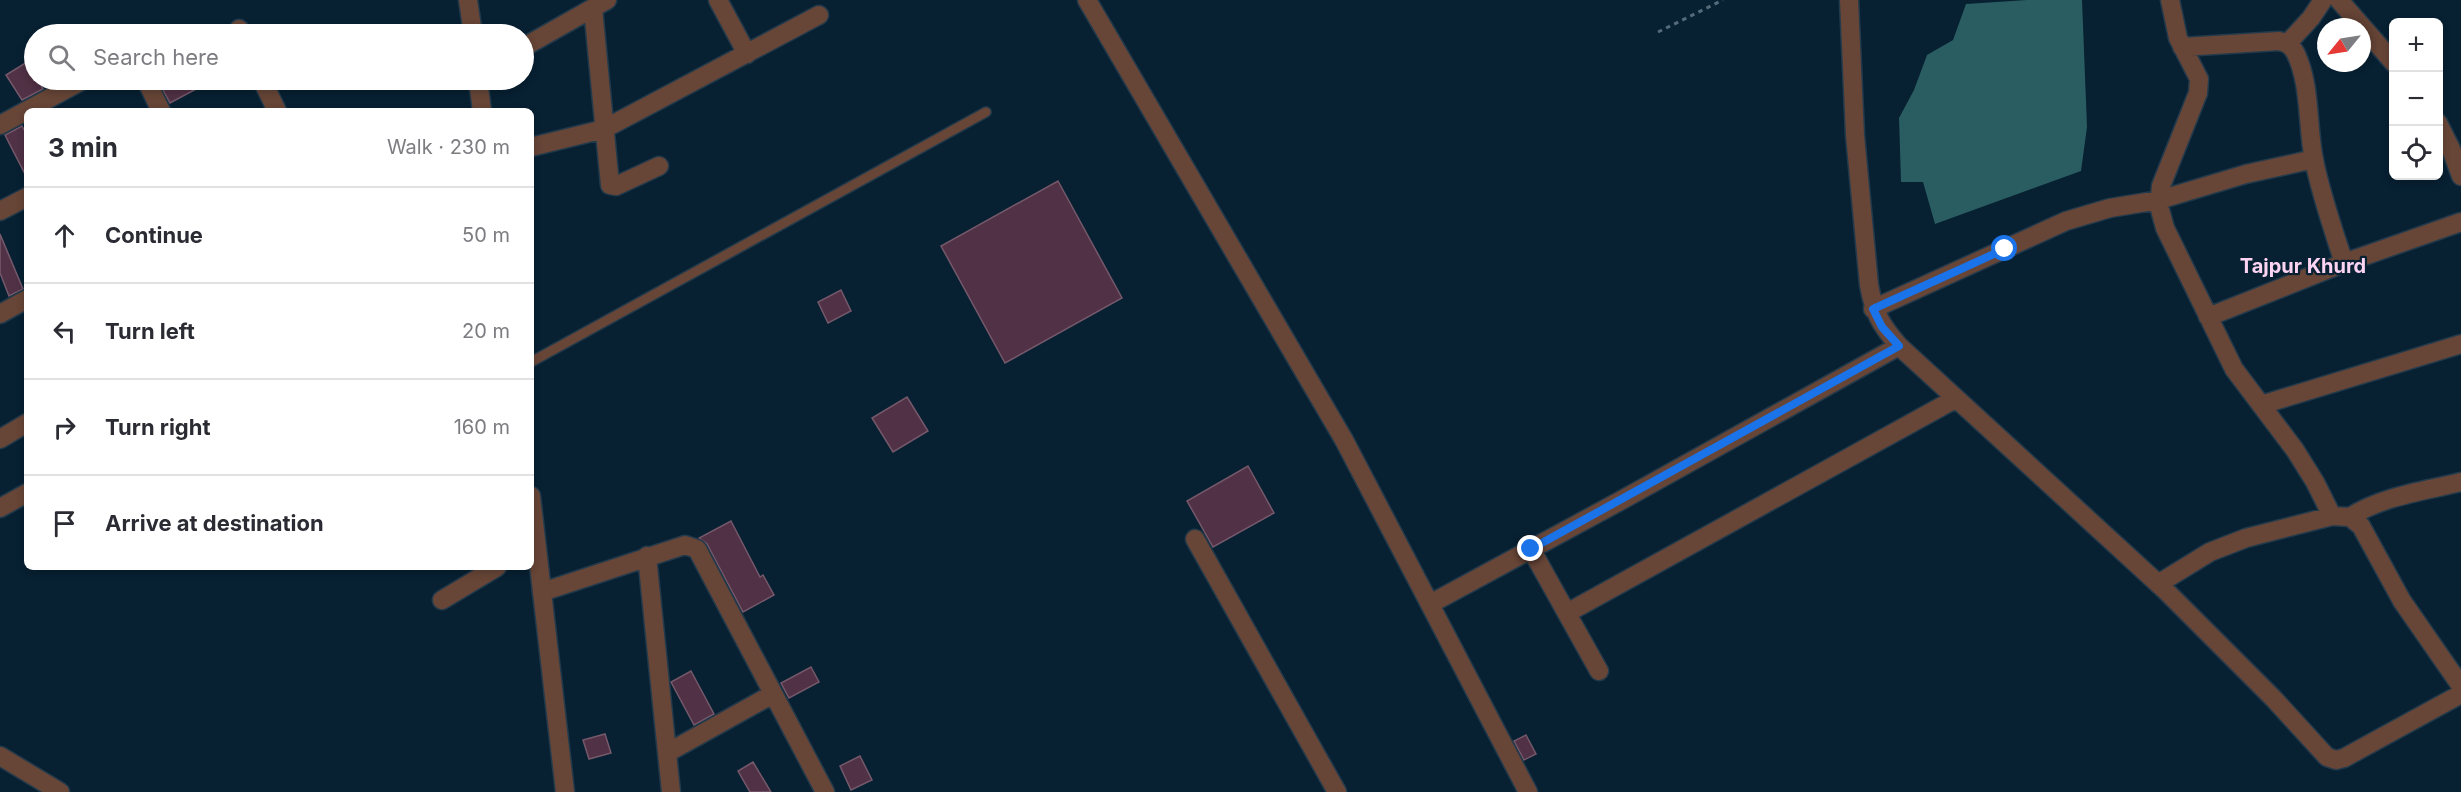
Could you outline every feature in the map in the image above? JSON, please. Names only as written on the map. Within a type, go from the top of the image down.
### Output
[{"type":"street","points":[[468,0],[471,24]]},
{"type":"street","points":[[718,0],[747,54]]},
{"type":"street","points":[[1087,0],[1344,440],[1528,792]]},
{"type":"street","points":[[1849,0],[1855,135],[1869,285],[1873,309],[1882,327],[1955,399],[2158,584],[2273,698],[2319,749],[2332,759],[2344,758],[2461,694]]},
{"type":"street","points":[[2170,0],[2182,47],[2200,83],[2167,168],[2159,200],[2165,228],[2234,369],[2341,517],[2361,526],[2402,601],[2461,686]]},
{"type":"street","points":[[2306,0],[2312,18]]},
{"type":"street","points":[[2288,43],[2312,18],[2324,0]]},
{"type":"street","points":[[2339,0],[2389,57]]},
{"type":"street","points":[[534,41],[600,4],[604,129],[612,186],[620,185],[659,166]]},
{"type":"street","points":[[534,146],[604,129],[819,15]]},
{"type":"street","points":[[2182,47],[2279,41],[2288,43],[2299,60],[2314,159],[2344,263]]},
{"type":"street","points":[[31,108],[65,90]]},
{"type":"street","points":[[151,90],[160,108]]},
{"type":"street","points":[[267,90],[276,108]]},
{"type":"street","points":[[480,90],[483,108]]},
{"type":"street","points":[[0,125],[24,112]]},
{"type":"street","points":[[2440,126],[2461,176]]},
{"type":"street","points":[[1873,309],[2066,221],[2110,208],[2159,200],[2246,174],[2314,159]]},
{"type":"street","points":[[0,211],[24,199]]},
{"type":"street","points":[[2208,317],[2344,263],[2461,222]]},
{"type":"street","points":[[0,314],[24,302]]},
{"type":"street","points":[[2261,405],[2461,344]]},
{"type":"street","points":[[1430,604],[1899,346]]},
{"type":"street","points":[[1567,613],[1955,399]]},
{"type":"street","points":[[0,439],[24,425]]},
{"type":"street","points":[[2158,584],[2210,552],[2230,544],[2341,517],[2380,502],[2461,482]]},
{"type":"street","points":[[0,508],[24,495]]},
{"type":"street","points":[[1195,539],[1337,792]]},
{"type":"street","points":[[534,544],[566,792]]},
{"type":"street","points":[[542,592],[685,545],[697,549],[825,792]]},
{"type":"street","points":[[1531,549],[1599,670]]},
{"type":"street","points":[[647,556],[670,792]]},
{"type":"street","points":[[442,600],[492,570]]},
{"type":"street","points":[[667,753],[773,694]]},
{"type":"street","points":[[0,756],[60,792]]},
{"type":"lane","points":[[534,360],[986,112]]},
{"type":"path","points":[[1658,32],[1723,0]]},
{"type":"shaded area","points":[[2027,0],[2082,0],[2087,127],[2081,171],[1935,224],[1923,182],[1901,182],[1899,118],[1914,90],[1927,55],[1953,40],[1966,4]]},
{"type":"building","points":[[24,64],[24,90],[41,90],[22,100],[6,75]]},
{"type":"building","points":[[163,90],[194,90],[170,103]]},
{"type":"building","points":[[22,126],[24,130],[24,172],[5,135]]},
{"type":"building","points":[[1058,181],[1122,298],[1005,363],[941,246]]},
{"type":"building","points":[[0,234],[23,289],[9,296],[0,273]]},
{"type":"building","points":[[841,290],[851,311],[828,323],[818,302]]},
{"type":"building","points":[[907,397],[928,431],[893,452],[872,418]]},
{"type":"building","points":[[1248,466],[1274,513],[1213,547],[1187,501]]},
{"type":"building","points":[[731,521],[760,577],[763,575],[774,595],[743,612],[707,544],[699,538]]},
{"type":"building","points":[[811,667],[819,682],[789,698],[781,683]]},
{"type":"building","points":[[691,671],[714,714],[694,725],[671,682]]},
{"type":"building","points":[[605,734],[611,753],[589,759],[583,740]]},
{"type":"building","points":[[1526,735],[1536,754],[1524,760],[1514,741]]},
{"type":"building","points":[[860,756],[872,780],[851,790],[840,766]]},
{"type":"building","points":[[753,762],[771,792],[750,792],[738,771]]},
{"type":"district","name":"Tajpur Khurd","points":[[2303,266]]},
{"type":"route","points":[[1531,549],[1899,346],[1882,327],[1873,309],[2005,249]]}]
